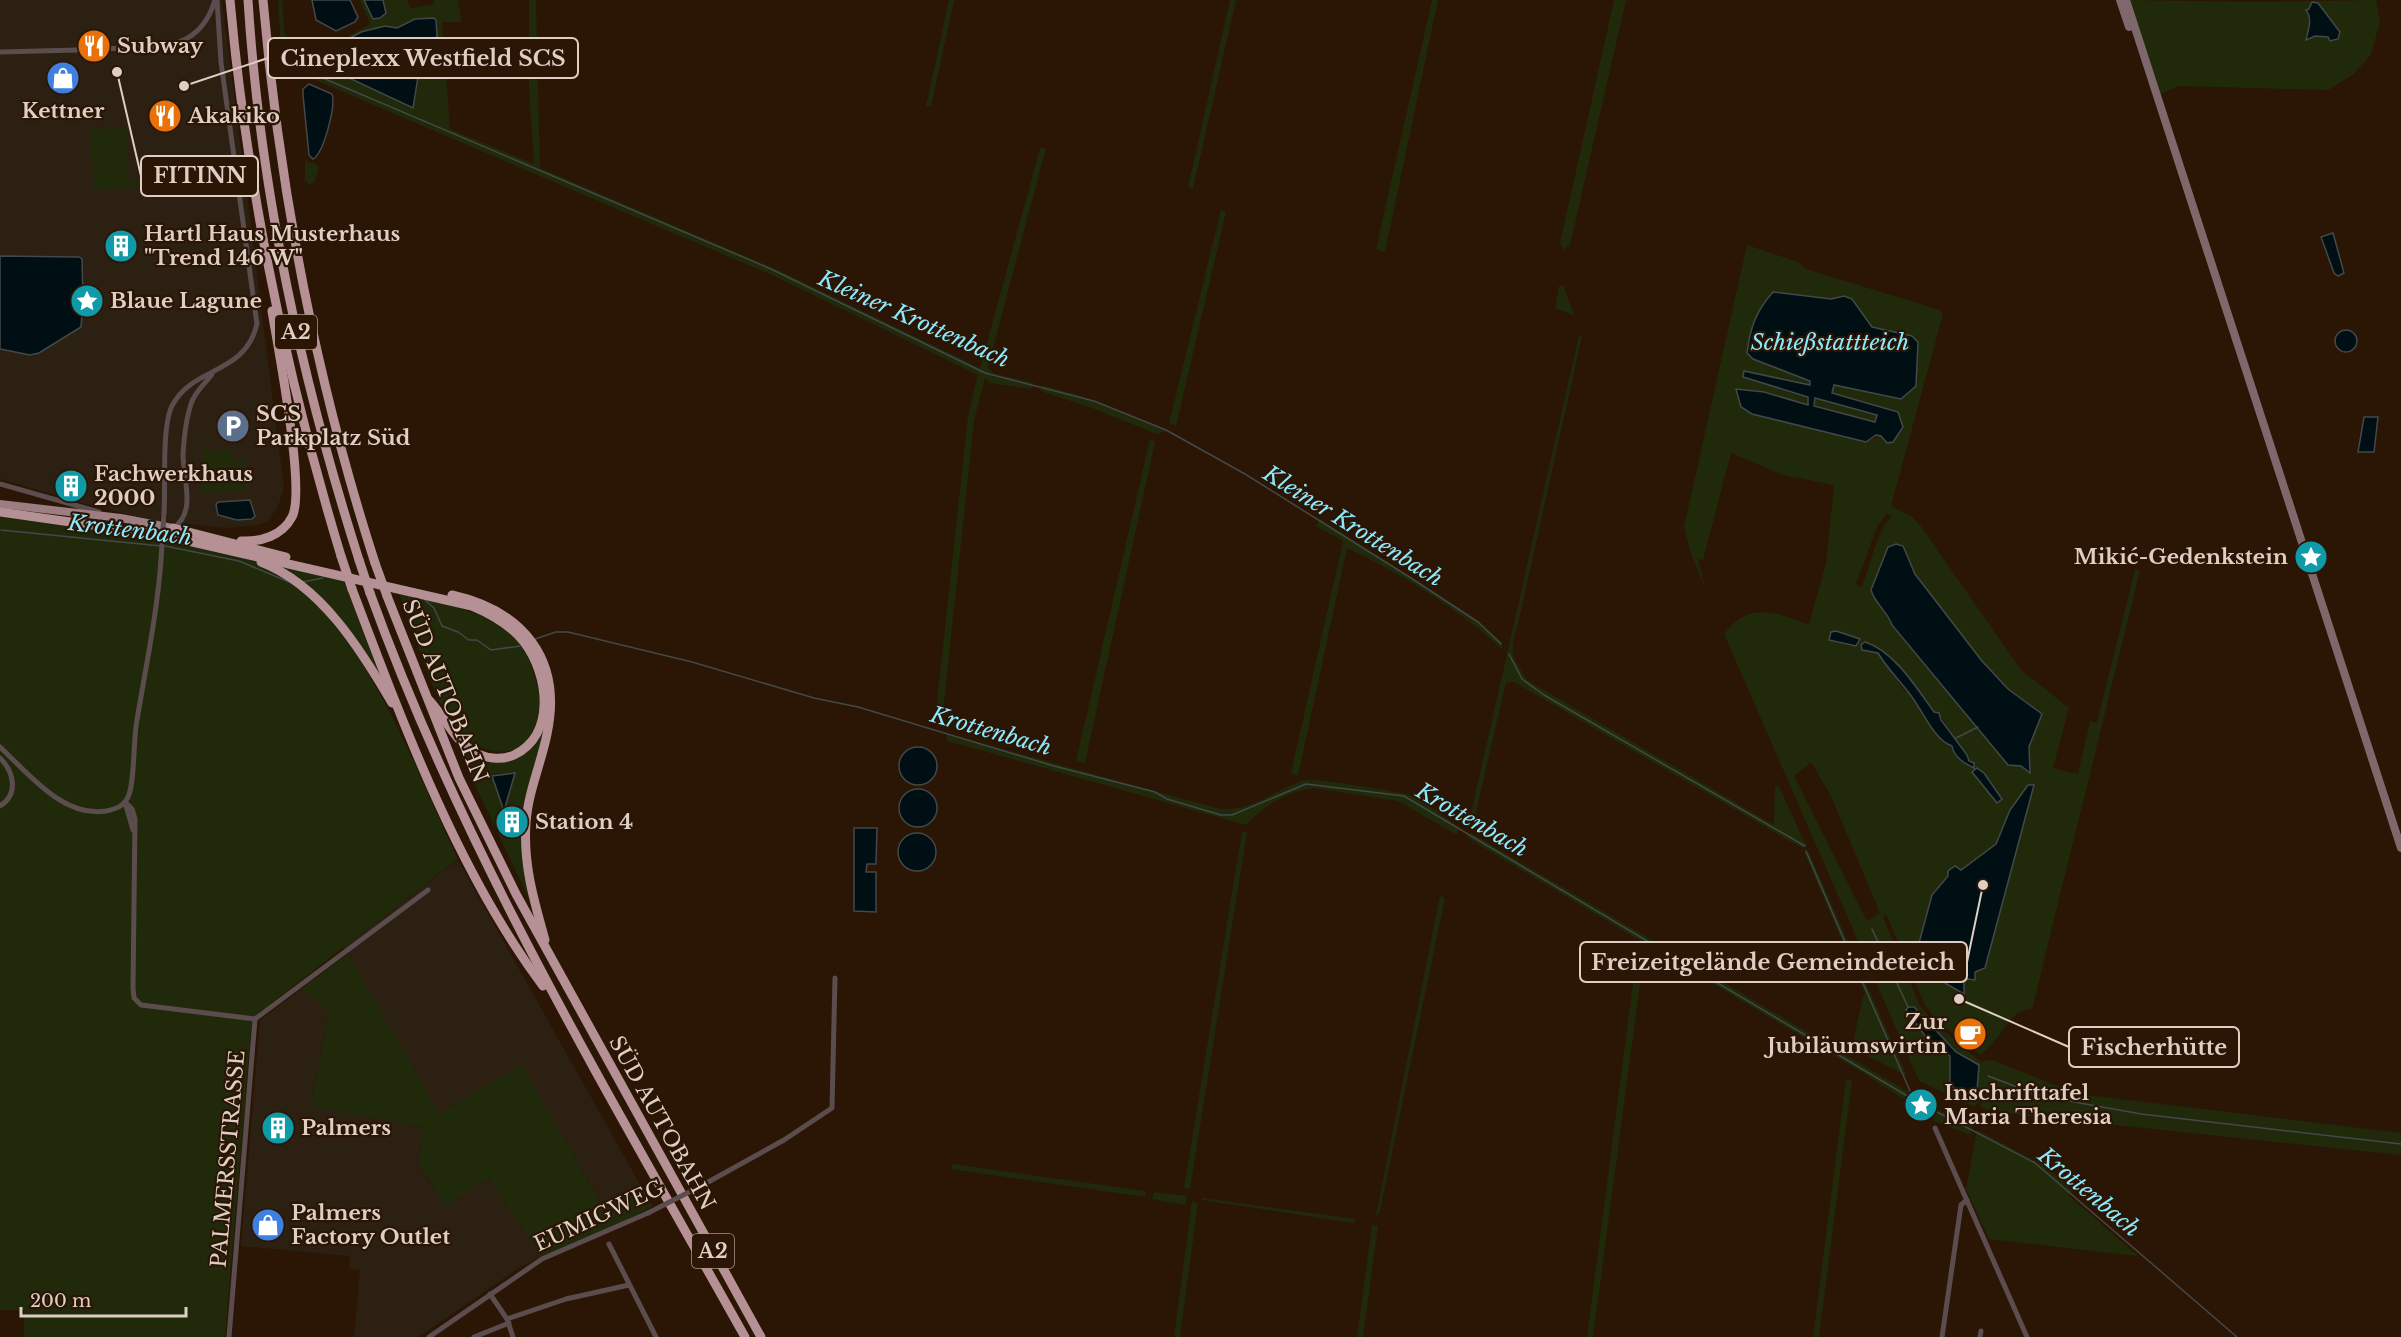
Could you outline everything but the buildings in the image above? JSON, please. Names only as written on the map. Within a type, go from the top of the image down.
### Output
[{"type":"highway","points":[[218,538],[243,542],[258,541],[272,536],[284,528],[292,516],[296,502],[294,462],[237,75],[230,0]]},
{"type":"highway","name":"SÜD AUTOBAHN","points":[[248,0],[265,162],[291,311],[335,482],[370,593],[395,661],[453,795],[556,1002],[745,1337]]},
{"type":"highway","name":"SÜD AUTOBAHN","points":[[262,0],[273,110],[303,295],[328,404],[387,596],[459,778],[550,959],[761,1337]]},
{"type":"highway","points":[[265,254],[298,400],[352,589],[405,724],[480,886],[530,968],[556,1002]]},
{"type":"highway","points":[[0,512],[151,533],[472,606],[520,632]]},
{"type":"highway","points":[[0,521],[7,518],[37,516]]},
{"type":"highway","points":[[172,528],[339,571],[472,599],[498,611],[520,632],[532,647],[549,682],[550,718],[529,798],[525,843],[530,887],[550,959]]},
{"type":"highway","points":[[225,549],[265,563],[306,589],[330,613],[357,648],[405,724]]},
{"type":"highway","points":[[425,695],[465,746],[479,755],[495,759],[509,757],[532,743],[543,717],[543,684],[532,647]]},
{"type":"main road","points":[[2120,0],[2156,99],[2401,848]]},
{"type":"main road","points":[[2126,0],[2143,60]]},
{"type":"main road","points":[[0,504],[121,518],[172,528]]},
{"type":"street","points":[[102,49],[157,46],[187,40],[202,29],[216,0]]},
{"type":"street","points":[[0,747],[56,797],[70,806],[100,812],[118,808],[125,802],[131,784],[136,721],[154,622],[162,560],[167,421],[172,405],[182,392],[245,351],[253,337],[256,324],[221,62],[216,0]]},
{"type":"street","points":[[0,52],[77,50]]},
{"type":"street","points":[[172,528],[182,520],[186,507],[183,456],[191,404],[197,391],[213,373]]},
{"type":"street","points":[[0,484],[121,518]]},
{"type":"street","points":[[0,758],[10,771],[13,784],[8,800],[0,807]]},
{"type":"street","points":[[125,802],[132,809],[135,819],[133,988],[136,1002],[148,1007],[255,1019],[428,890]]},
{"type":"street","name":"EUMIGWEG","points":[[429,1337],[542,1259],[648,1213],[701,1186],[784,1140],[832,1108],[835,978]]},
{"type":"street","name":"PALMERSSTRASSE","points":[[229,1337],[255,1019]]},
{"type":"street","points":[[1935,1128],[2027,1337]]},
{"type":"street","points":[[1942,1337],[1961,1205],[1967,1200]]},
{"type":"street","points":[[609,1244],[656,1337]]},
{"type":"street","points":[[474,1337],[508,1321],[566,1299],[629,1285]]},
{"type":"street","points":[[490,1294],[508,1321],[513,1337]]},
{"type":"shaded area","points":[[0,0],[222,0],[284,487],[278,507],[267,522],[226,528],[167,522],[167,514],[161,513],[160,522],[93,506],[0,479]]},
{"type":"shaded area","points":[[458,860],[642,1188],[605,1210],[522,1066],[439,1113],[343,947]]},
{"type":"shaded area","points":[[301,989],[329,1011],[311,1105],[422,1127],[419,1167],[446,1206],[488,1178],[542,1256],[522,1266],[418,1337],[354,1337],[360,1270],[349,1268],[350,1256],[241,1246],[260,1020]]},
{"type":"green space","points":[[278,0],[282,0],[286,47],[281,52]]},
{"type":"green space","points":[[359,0],[364,0],[374,19],[386,6],[383,0],[407,0],[411,8],[434,4],[434,0],[458,0],[462,22],[442,22],[450,129],[534,164],[529,90],[529,0],[536,0],[540,168],[780,271],[980,368],[1040,148],[1046,148],[988,367],[992,373],[1034,383],[1032,389],[990,383],[985,378],[974,421],[943,712],[936,710],[968,416],[978,375],[774,276],[287,68],[291,63],[308,67],[312,55],[369,25],[369,20]],"holes":[[[410,23],[437,36],[421,58],[397,28]]]},
{"type":"green space","points":[[949,0],[954,0],[931,107],[926,106]]},
{"type":"green space","points":[[1230,0],[1236,0],[1193,189],[1188,187]]},
{"type":"green space","points":[[1432,0],[1438,0],[1385,252],[1376,249]]},
{"type":"green space","points":[[1614,0],[1626,0],[1570,245],[1563,250],[1560,243]]},
{"type":"green space","points":[[2127,0],[2254,2],[2376,0],[2380,22],[2371,54],[2354,74],[2328,90],[2179,86],[2158,95]],"holes":[[[2307,10],[2334,22],[2340,32],[2338,39],[2314,36],[2306,40],[2310,27]]]},
{"type":"green space","points":[[126,128],[129,180],[141,182],[144,187],[94,190],[90,129]]},
{"type":"green space","points":[[305,160],[319,166],[315,181],[310,185],[305,180]]},
{"type":"green space","points":[[1221,210],[1226,212],[1176,426],[1169,423]]},
{"type":"green space","points":[[1747,245],[1798,262],[1806,269],[1940,310],[1943,314],[1891,506],[1911,516],[1920,525],[2021,670],[2069,708],[2053,768],[2078,774],[2090,721],[2097,723],[2135,569],[2140,571],[2032,1009],[2024,1010],[2010,1020],[1980,1055],[1937,1021],[1925,1005],[1886,914],[1883,917],[1919,1004],[1932,1021],[1981,1062],[1992,1060],[2078,1094],[2401,1133],[2401,1155],[2019,1115],[1980,1108],[1982,1099],[1974,1107],[1919,1081],[1724,634],[1734,623],[1754,613],[1775,614],[1809,625],[1826,563],[1834,485],[1783,475],[1731,453],[1703,560],[1698,559],[1705,588],[1691,554],[1684,527]],"holes":[[[1794,294],[1831,299],[1845,296],[1852,299],[1872,327],[1912,336],[1901,399],[1834,385],[1832,393],[1898,412],[1881,436],[1866,442],[1752,414],[1737,389],[1764,392],[1808,406],[1809,397],[1745,371],[1810,386],[1810,381],[1753,359]],[[1887,513],[1891,517],[1877,542],[1865,578],[1861,587],[1856,584],[1877,527]],[[1903,546],[1915,574],[1982,661],[2008,689],[2042,713],[2029,747],[2030,773],[1974,723],[1916,651],[1899,635],[1873,596]],[[1880,647],[1934,712],[1939,713],[1968,761],[1947,744],[1928,722],[1914,699],[1903,689],[1878,653]],[[1811,762],[1831,796],[1880,913],[1867,921],[1794,776]],[[1914,1007],[1956,1052],[1979,1065],[1951,1068],[1950,1056]]]},
{"type":"green space","points":[[1563,285],[1574,315],[1555,308],[1559,286]]},
{"type":"green space","points":[[1579,335],[1582,336],[1513,642],[1515,659],[1527,680],[1774,825],[1775,787],[1779,786],[1806,846],[1802,848],[1514,682],[1506,683],[1475,816],[1471,813]]},
{"type":"green space","points":[[1042,385],[1084,397],[1166,431],[1157,434],[1092,408],[1040,391]]},
{"type":"green space","points":[[1815,398],[1877,415],[1875,422],[1813,406]]},
{"type":"green space","points":[[1150,439],[1155,442],[1085,763],[1076,761]]},
{"type":"green space","points":[[203,446],[208,446],[208,451],[232,449],[233,461],[245,460],[248,489],[201,494],[198,463],[204,462]]},
{"type":"green space","points":[[0,516],[112,531],[205,548],[244,557],[279,574],[310,599],[338,629],[363,665],[385,703],[458,859],[252,1018],[225,1337],[24,1337],[24,1310],[0,1310]]},
{"type":"green space","points":[[1320,519],[1478,621],[1502,642],[1502,649],[1448,606],[1388,569],[1347,548],[1298,776],[1291,773],[1343,541],[1316,526]]},
{"type":"green space","points":[[277,565],[343,579],[380,675],[349,632]]},
{"type":"green space","points":[[399,594],[474,613],[489,619],[517,639],[529,659],[539,695],[539,712],[535,728],[527,740],[517,748],[505,752],[492,751],[479,747],[456,728],[439,701]]},
{"type":"green space","points":[[547,719],[526,798],[531,903],[452,736],[481,758],[506,756],[522,752],[528,747]]},
{"type":"green space","points":[[945,733],[1220,809],[1253,804],[1294,784],[1312,780],[1413,796],[1459,827],[1457,835],[1398,801],[1314,788],[1295,792],[1277,801],[1252,818],[1246,825],[948,741]]},
{"type":"green space","points":[[1242,832],[1247,832],[1190,1189],[1184,1188]]},
{"type":"green space","points":[[1471,833],[1917,1097],[1922,1111],[1860,1071],[1466,837]]},
{"type":"green space","points":[[1808,851],[1907,1076],[1852,1048],[1865,994],[1804,852]]},
{"type":"green space","points":[[1440,896],[1445,898],[1379,1215],[1376,1215]]},
{"type":"green space","points":[[1637,952],[1644,954],[1593,1337],[1587,1337]]},
{"type":"green space","points":[[348,954],[439,1113],[522,1065],[604,1209],[642,1188],[653,1206],[590,1239],[542,1256],[488,1178],[446,1206],[419,1166],[422,1127],[311,1106],[329,1011],[301,989]]},
{"type":"green space","points":[[1846,1079],[1852,1080],[1819,1337],[1813,1337]]},
{"type":"green space","points":[[1930,1106],[1973,1127],[1970,1135],[1934,1121]]},
{"type":"green space","points":[[1977,1130],[2045,1166],[2073,1191],[2068,1195],[2138,1256],[1989,1239],[1966,1189]]},
{"type":"green space","points":[[952,1164],[1146,1191],[1145,1197],[951,1169]]},
{"type":"green space","points":[[1154,1192],[1187,1196],[1185,1205],[1152,1199]]},
{"type":"green space","points":[[1202,1198],[1355,1219],[1354,1223],[1202,1200]]},
{"type":"green space","points":[[1192,1201],[1198,1203],[1180,1337],[1174,1337]]},
{"type":"green space","points":[[1372,1225],[1378,1226],[1363,1337],[1357,1337]]},
{"type":"water","points":[[312,0],[350,0],[358,17],[355,22],[336,31],[316,20]]},
{"type":"water","points":[[364,0],[383,0],[386,13],[380,18],[373,19]]},
{"type":"water","points":[[2312,2],[2318,3],[2340,32],[2338,39],[2330,41],[2328,37],[2315,36],[2306,40],[2310,21],[2306,10]]},
{"type":"water","points":[[434,18],[437,36],[421,58],[413,108],[315,62],[318,56],[361,32],[385,26],[397,28],[415,19]]},
{"type":"water","points":[[309,84],[332,94],[333,100],[325,139],[313,159],[309,155],[303,95],[303,89]]},
{"type":"water","points":[[2333,233],[2344,273],[2338,276],[2334,273],[2321,237]]},
{"type":"water","name":"Blaue Lagune","points":[[0,256],[79,257],[82,259],[81,327],[39,353],[30,355],[0,349]]},
{"type":"water","name":"Schießstattteich","points":[[1773,292],[1831,299],[1844,296],[1852,299],[1872,327],[1912,336],[1918,342],[1916,386],[1901,399],[1834,385],[1832,393],[1898,412],[1903,427],[1893,442],[1887,443],[1881,436],[1876,435],[1866,442],[1752,414],[1741,407],[1736,389],[1764,392],[1808,405],[1808,397],[1743,377],[1744,371],[1810,385],[1810,381],[1753,359],[1747,353],[1755,320]],"holes":[[[1815,398],[1877,415],[1875,422],[1814,406]]]},
{"type":"water","points":[[2346,330],[2354,333],[2357,341],[2354,349],[2346,352],[2338,349],[2335,341],[2338,333]]},
{"type":"water","points":[[2364,417],[2378,417],[2374,452],[2358,452]]},
{"type":"water","points":[[250,500],[255,516],[252,519],[237,520],[218,515],[216,505],[218,502]]},
{"type":"water","points":[[1896,544],[1903,546],[1915,574],[1982,661],[2008,689],[2042,714],[2029,747],[2030,773],[2021,766],[2008,765],[1892,625],[1875,600],[1871,590],[1888,547]]},
{"type":"water","points":[[1836,631],[1860,639],[1856,646],[1829,640],[1831,632]]},
{"type":"water","points":[[1865,642],[1885,653],[1904,671],[1934,712],[1939,713],[1941,720],[1969,761],[1974,763],[1974,768],[1961,760],[1955,754],[1952,746],[1940,738],[1878,653],[1862,650],[1861,645]]},
{"type":"water","points":[[918,747],[925,748],[931,753],[936,759],[936,773],[931,779],[925,784],[918,785],[911,784],[905,779],[900,773],[899,766],[900,759],[905,753],[911,748]]},
{"type":"water","points":[[1977,768],[1984,773],[2002,799],[1997,803],[1972,772]]},
{"type":"water","points":[[515,773],[504,811],[492,776]]},
{"type":"water","points":[[2028,785],[2034,785],[1985,968],[1975,972],[1975,980],[1964,981],[1964,994],[1938,979],[1939,974],[1931,966],[1922,964],[1916,954],[1932,895],[1948,876],[1948,871],[1955,866],[1961,870],[1996,844],[2010,810]]},
{"type":"water","points":[[918,789],[925,790],[931,795],[936,801],[936,815],[931,821],[925,826],[918,827],[911,826],[905,821],[900,815],[899,808],[900,801],[905,795],[911,790]]},
{"type":"water","points":[[854,828],[877,828],[876,864],[867,864],[866,872],[876,872],[876,912],[854,911]]},
{"type":"water","points":[[917,833],[924,834],[930,839],[935,845],[935,859],[930,865],[924,870],[917,871],[910,870],[904,865],[899,859],[898,852],[899,845],[904,839],[910,834]]},
{"type":"water","points":[[1908,1007],[1914,1007],[1956,1052],[1979,1065],[1977,1091],[1973,1094],[1950,1086],[1950,1056],[1926,1037],[1906,1010]]},
{"type":"waterway","name":"Kleiner Krottenbach","points":[[290,64],[771,269],[985,373],[1094,401],[1166,430],[1245,474],[1411,578],[1478,622],[1501,644]]},
{"type":"waterway","name":"Krottenbach","points":[[1,530],[161,546]]},
{"type":"waterway","name":"Krottenbach","points":[[165,546],[239,561],[289,582]]},
{"type":"waterway","name":"Krottenbach","points":[[303,582],[323,578]]},
{"type":"waterway","name":"Krottenbach","points":[[425,600],[434,608],[442,626],[458,632],[469,640],[477,640],[491,650],[520,646]]},
{"type":"waterway","name":"Krottenbach","points":[[535,639],[556,632],[568,632],[692,662],[814,698],[858,707],[1054,766],[1155,792],[1167,799],[1221,815],[1232,815],[1306,784],[1404,796],[1914,1100],[2035,1163],[2237,1337]]},
{"type":"waterway","name":"Kleiner Krottenbach","points":[[1509,654],[1522,679],[1544,695],[1805,846]]},
{"type":"waterway","points":[[1956,738],[1978,727]]},
{"type":"waterway","name":"Kleiner Krottenbach","points":[[1806,851],[1851,956]]},
{"type":"waterway","points":[[1872,929],[1908,1007]]},
{"type":"waterway","name":"Kleiner Krottenbach","points":[[1852,958],[1914,1100]]},
{"type":"waterway","points":[[1988,1076],[2041,1096],[2141,1114],[2401,1144]]},
{"type":"tunnel","points":[[77,50],[102,49]]},
{"type":"place","name":"Subway","points":[[94,46]]},
{"type":"place","name":"FITINN","points":[[117,72]]},
{"type":"place","name":"Kettner","points":[[63,78]]},
{"type":"place","name":"Cineplexx Westfield SCS","points":[[184,86]]},
{"type":"place","name":"Akakiko","points":[[165,116]]},
{"type":"place","name":"Hartl Haus Musterhaus \"Trend 146 W\"","points":[[121,246]]},
{"type":"place","name":"Blaue Lagune","points":[[87,301]]},
{"type":"place","name":"SCS Parkplatz Süd","points":[[233,426]]},
{"type":"place","name":"Fachwerkhaus 2000","points":[[71,486]]},
{"type":"place","name":"Mikić-Gedenkstein","points":[[2311,557]]},
{"type":"place","name":"Station 4","points":[[512,822]]},
{"type":"place","name":"Freizeitgelände Gemeindeteich","points":[[1983,885]]},
{"type":"place","name":"Fischerhütte","points":[[1959,999]]},
{"type":"place","name":"Zur Jubiläumswirtin","points":[[1970,1034]]},
{"type":"place","name":"Inschrifttafel Maria Theresia","points":[[1921,1105]]},
{"type":"place","name":"Palmers","points":[[278,1128]]},
{"type":"place","name":"Palmers Factory Outlet","points":[[268,1225]]}]
